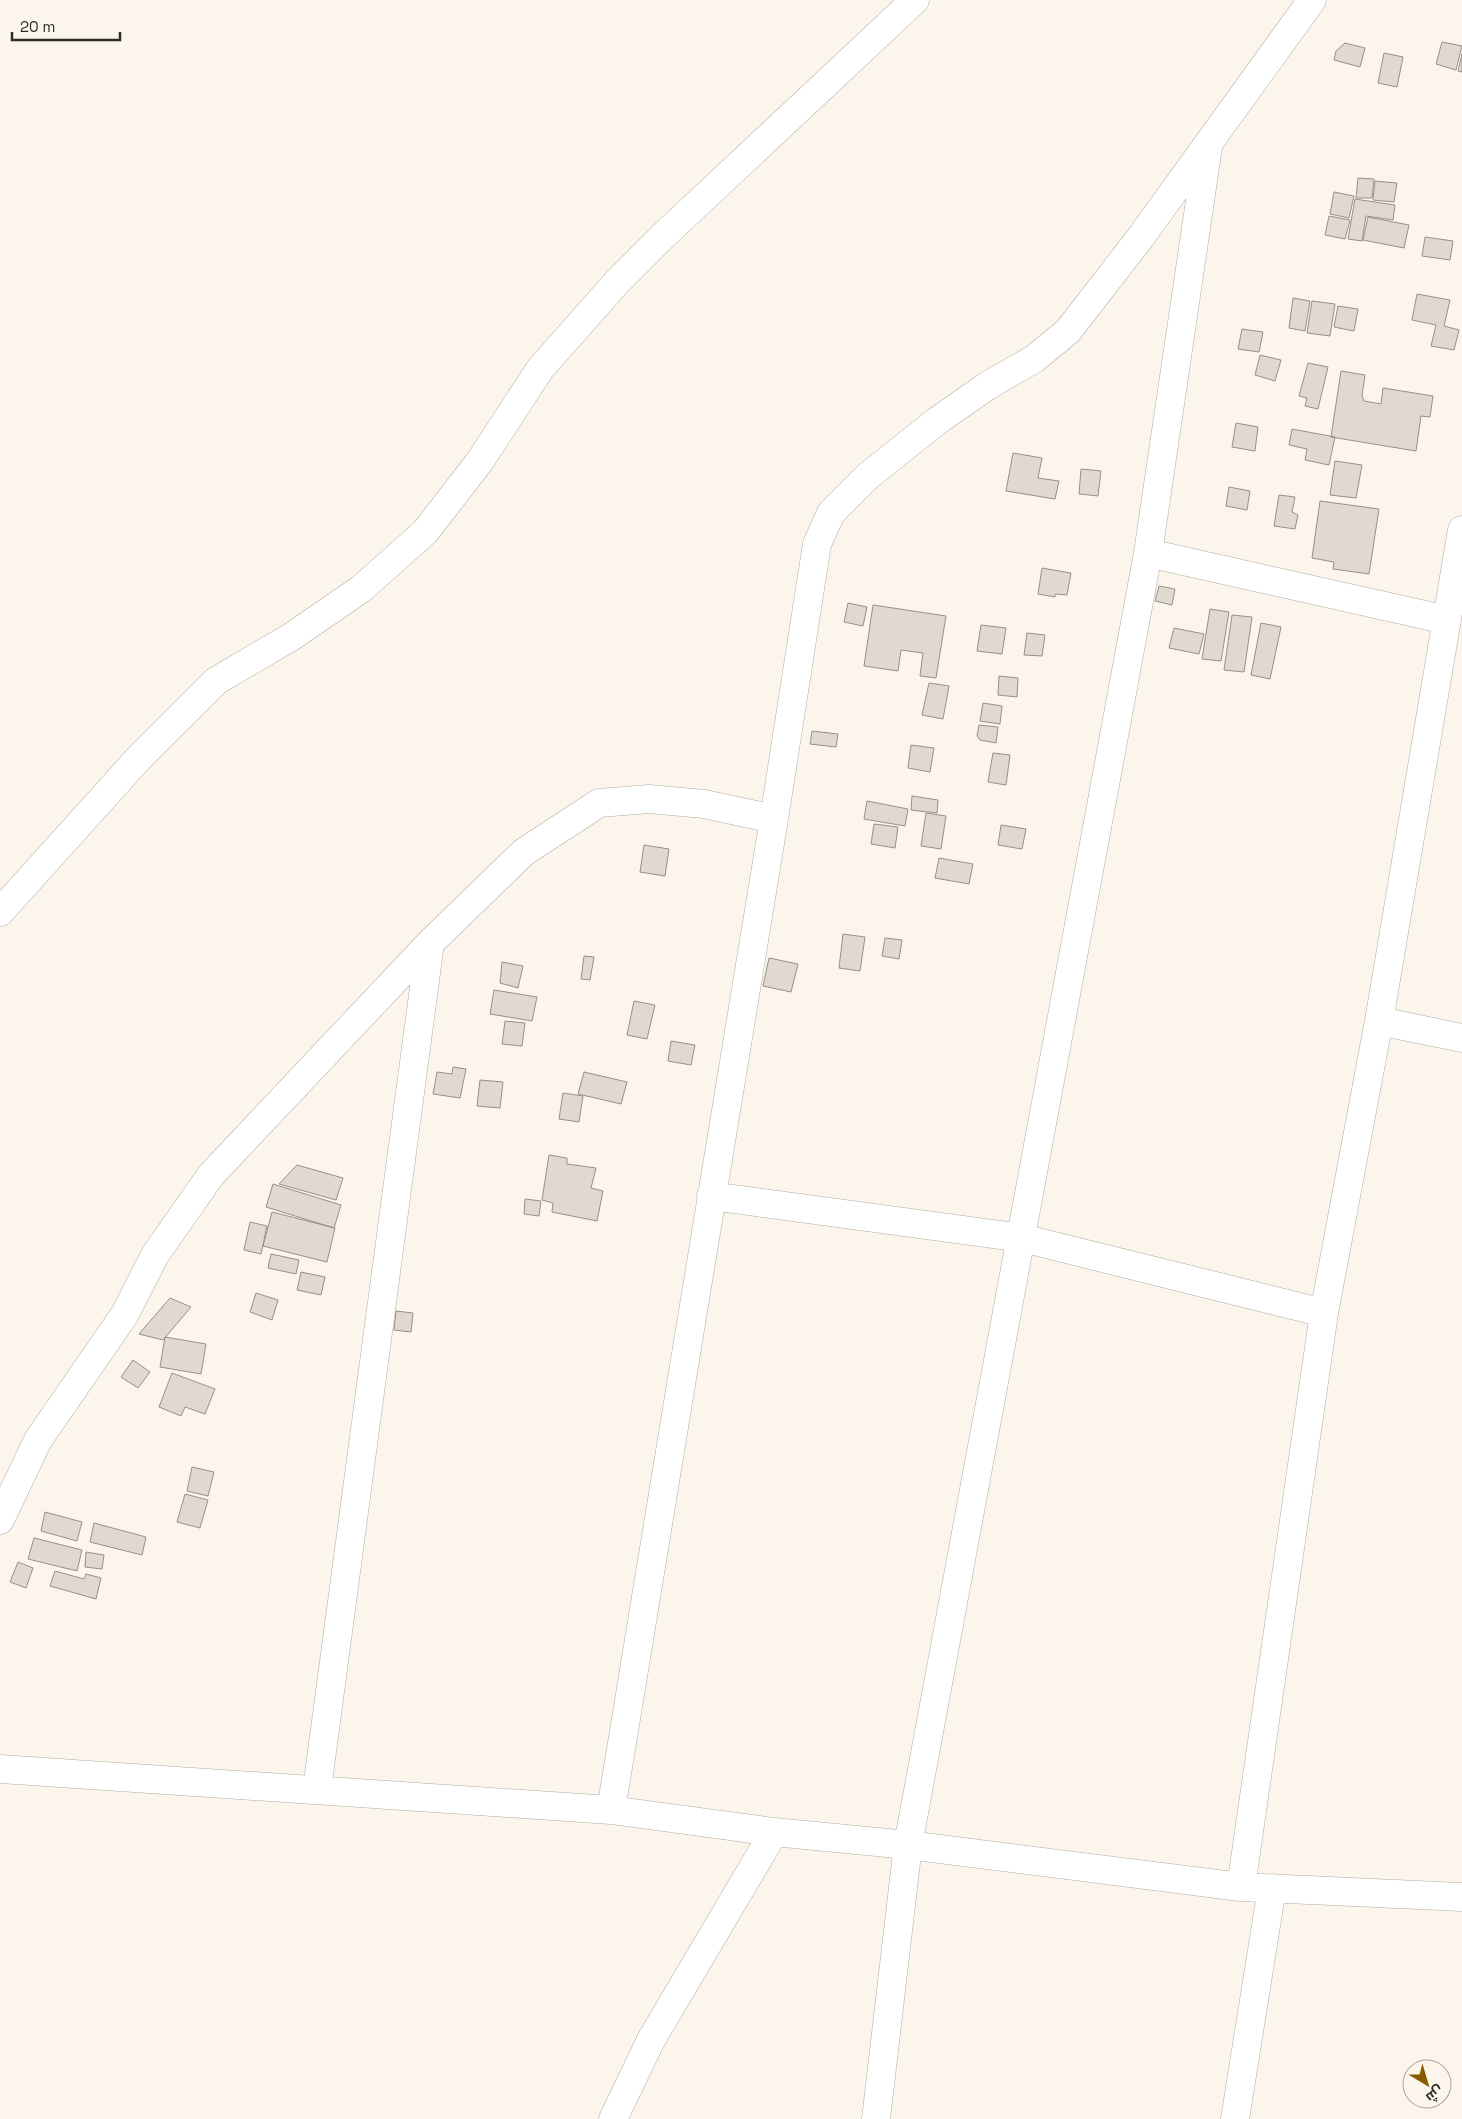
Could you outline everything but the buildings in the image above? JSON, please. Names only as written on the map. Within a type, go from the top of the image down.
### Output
[{"type":"street","points":[[0,912],[138,759],[216,681],[291,637],[361,589],[425,532],[480,461],[540,368],[618,282],[662,237],[915,0]]},
{"type":"street","points":[[611,1810],[774,819],[817,544],[831,513],[868,476],[937,420],[987,386],[1034,359],[1068,331],[1116,270],[1312,0]]},
{"type":"street","points":[[876,2119],[908,1845],[1148,553],[1209,143]]},
{"type":"street","points":[[1242,1887],[1324,1313],[1380,1021],[1462,530]]},
{"type":"street","points":[[1148,553],[1447,620]]},
{"type":"street","points":[[0,1520],[38,1440],[125,1314],[154,1255],[211,1175],[430,943],[524,852],[599,802],[648,799],[704,804],[774,819]]},
{"type":"street","points":[[317,1789],[430,943]]},
{"type":"street","points":[[1380,1021],[1462,1038]]},
{"type":"street","points":[[711,1196],[1022,1238],[1324,1313]]},
{"type":"street","points":[[0,1769],[611,1810],[774,1832],[908,1845],[1242,1887],[1462,1897]]},
{"type":"street","points":[[612,2119],[651,2040],[774,1832]]},
{"type":"street","points":[[1236,2119],[1272,1888]]}]
